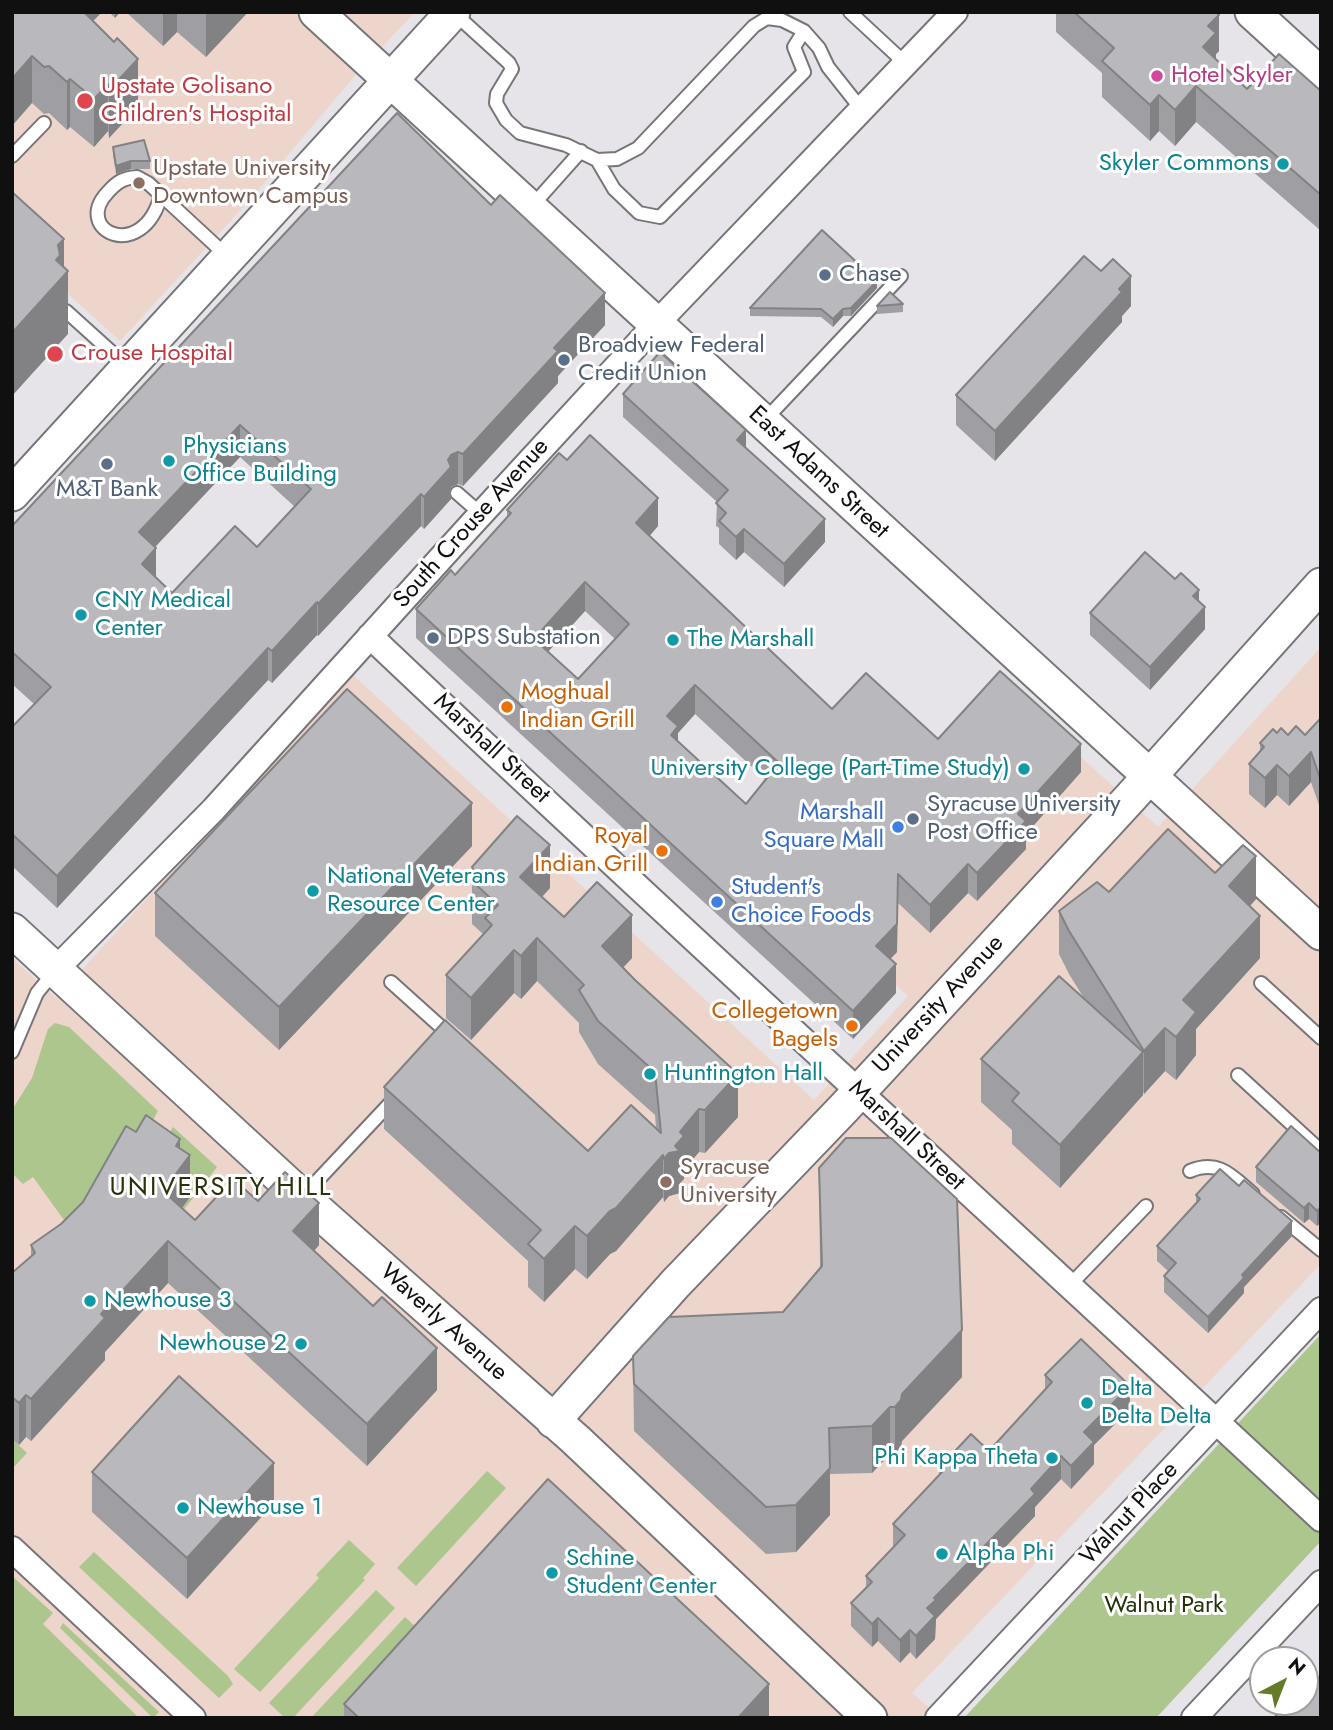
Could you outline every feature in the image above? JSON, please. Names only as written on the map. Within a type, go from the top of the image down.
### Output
[{"type":"street","name":"East Adams Street","points":[[316,12],[1321,933]]},
{"type":"street","points":[[12,494],[453,12]]},
{"type":"street","name":"South Crouse Avenue","points":[[55,970],[214,809],[657,323],[955,12]]},
{"type":"street","points":[[1252,12],[1321,75]]},
{"type":"street","name":"University Avenue","points":[[554,1421],[676,1284],[858,1093],[1321,585]]},
{"type":"street","name":"Marshall Street","points":[[370,636],[858,1093],[1218,1421],[1321,1520]]},
{"type":"street","name":"Waverly Avenue","points":[[12,930],[302,1197],[554,1421],[870,1718]]},
{"type":"street","name":"Walnut Place","points":[[938,1718],[1321,1310]]},
{"type":"street","points":[[12,1549],[193,1718]]},
{"type":"street","points":[[1194,1718],[1321,1583]]},
{"type":"lane","points":[[453,12],[509,63],[512,69],[499,88],[496,103],[506,120],[520,133],[529,137],[557,142],[597,160],[614,189],[639,213],[660,218],[804,72],[794,47],[804,32]]},
{"type":"lane","points":[[850,12],[906,64]]},
{"type":"lane","points":[[597,160],[617,159],[638,148],[760,21],[768,18],[782,20],[804,32],[819,48],[828,66],[862,110]]},
{"type":"lane","points":[[12,156],[44,123]]},
{"type":"lane","points":[[531,208],[581,151]]},
{"type":"lane","points":[[161,195],[158,210],[136,232],[127,237],[106,231],[99,220],[98,211],[104,196],[118,181],[137,177],[148,183],[161,195],[228,258]]},
{"type":"lane","points":[[763,422],[901,276]]},
{"type":"lane","points":[[66,311],[129,368]]},
{"type":"lane","points":[[457,493],[481,514]]},
{"type":"lane","name":"South Crouse Avenue","points":[[12,1052],[37,993],[55,970]]},
{"type":"lane","points":[[391,982],[451,1043]]},
{"type":"lane","points":[[1261,983],[1321,1038]]},
{"type":"lane","points":[[1238,1076],[1321,1151]]},
{"type":"lane","points":[[302,1197],[407,1085]]},
{"type":"lane","points":[[1190,1171],[1212,1165],[1222,1169],[1321,1250]]},
{"type":"lane","points":[[1069,1286],[1146,1206]]},
{"type":"shaded area","name":"Upstate University Downtown Campus","points":[[12,12],[415,12],[353,78],[249,201],[120,341],[12,243]]},
{"type":"shaded area","name":"Syracuse University","points":[[1321,647],[1321,1264],[912,1693],[941,1718],[12,1718],[12,958],[56,998],[352,674],[814,1100],[908,996],[786,884],[933,746],[995,679],[1158,827]]},
{"type":"green space","points":[[55,1023],[69,1027],[158,1111],[82,1245],[33,1177],[23,1184],[12,1173],[12,1110],[32,1078],[48,1029]]},
{"type":"green space","points":[[173,1127],[217,1167],[165,1234],[152,1161]]},
{"type":"green space","name":"Walnut Park","points":[[1321,1334],[1321,1541],[1156,1718],[964,1718]]},
{"type":"green space","points":[[12,1439],[27,1453],[12,1469]]},
{"type":"green space","points":[[487,1471],[506,1488],[416,1586],[397,1568]]},
{"type":"green space","points":[[349,1540],[375,1564],[363,1578],[365,1580],[260,1692],[234,1669],[319,1578],[316,1575]]},
{"type":"green space","points":[[94,1552],[228,1676],[233,1684],[219,1698],[79,1567]]},
{"type":"green space","points":[[12,1576],[53,1613],[43,1624],[139,1718],[12,1718]]},
{"type":"green space","points":[[376,1590],[395,1608],[293,1718],[285,1718],[269,1703]]},
{"type":"green space","points":[[405,1617],[432,1642],[362,1718],[311,1718]]},
{"type":"green space","points":[[63,1623],[159,1712],[153,1718],[60,1628]]},
{"type":"building","points":[[12,12],[84,12],[114,42],[117,38],[138,59],[109,90],[108,84],[94,99],[70,79],[67,82],[49,66],[44,67],[32,56],[12,79]]},
{"type":"building","points":[[1074,12],[1216,12],[1219,15],[1208,26],[1216,33],[1203,47],[1247,89],[1279,54],[1321,91],[1321,195],[1196,86],[1175,110],[1159,95],[1150,105],[1102,61],[1114,48]]},
{"type":"building","points":[[397,113],[491,205],[500,195],[605,293],[554,348],[558,351],[463,454],[458,452],[451,455],[448,460],[451,467],[424,497],[421,494],[272,651],[268,648],[57,876],[12,834],[12,727],[51,687],[12,652],[12,526]],"holes":[[[240,425],[311,489],[257,547],[235,526],[172,593],[142,564],[156,548],[139,532]]]},
{"type":"building","points":[[144,140],[150,161],[131,161],[116,166],[113,147]]},
{"type":"building","points":[[12,192],[64,239],[58,245],[60,255],[56,260],[68,271],[12,333]]},
{"type":"building","name":"Chase","points":[[822,230],[877,281],[851,308],[843,309],[833,319],[821,309],[750,308]]},
{"type":"building","points":[[1084,256],[1101,271],[1113,259],[1131,276],[1119,289],[1122,292],[995,431],[956,395]]},
{"type":"building","points":[[890,292],[903,304],[877,306]]},
{"type":"building","points":[[660,352],[746,430],[737,440],[825,519],[784,564],[744,529],[736,537],[719,521],[726,513],[716,503],[728,490],[623,394]]},
{"type":"building","points":[[590,435],[658,498],[636,523],[832,709],[866,673],[938,739],[1000,671],[1081,744],[1018,814],[1026,821],[977,873],[968,864],[930,905],[898,874],[897,924],[876,946],[896,964],[853,1011],[416,609],[451,570],[455,575],[511,513],[507,510],[559,453],[567,460]],"holes":[[[585,582],[629,624],[578,679],[534,639]],[[695,685],[779,763],[746,804],[671,735],[678,726],[667,716]]]},
{"type":"building","points":[[1145,552],[1175,579],[1181,573],[1199,590],[1193,596],[1205,607],[1150,667],[1090,613]]},
{"type":"building","name":"National Veterans Resource Center","points":[[347,689],[472,803],[279,1007],[155,893]]},
{"type":"building","points":[[1321,718],[1321,781],[1311,752],[1289,776],[1277,765],[1265,778],[1249,764],[1264,747],[1260,743],[1273,729],[1277,733],[1281,728],[1288,735],[1296,726],[1305,735]]},
{"type":"building","points":[[517,816],[550,845],[520,877],[564,917],[597,882],[632,915],[602,946],[635,980],[738,1074],[705,1110],[699,1109],[680,1132],[684,1136],[675,1146],[680,1151],[669,1153],[664,1159],[663,1155],[587,1236],[575,1226],[544,1259],[528,1244],[541,1230],[384,1087],[445,1020],[588,1151],[631,1105],[661,1133],[655,1072],[598,1021],[579,990],[584,985],[537,938],[521,956],[514,950],[471,998],[446,975],[492,925],[485,918],[498,905],[472,881],[477,876],[472,867]]},
{"type":"building","points":[[1168,829],[1215,873],[1243,845],[1256,856],[1229,886],[1260,916],[1183,1000],[1196,1012],[1176,1037],[1165,1028],[1144,1051],[1059,911],[1097,882],[1109,892]]},
{"type":"building","points":[[1059,976],[1143,1052],[1060,1145],[1012,1101],[1019,1093],[981,1059]]},
{"type":"building","points":[[146,1115],[180,1139],[176,1146],[190,1155],[163,1191],[195,1220],[233,1179],[258,1201],[285,1172],[319,1203],[293,1231],[373,1306],[382,1297],[437,1348],[367,1424],[168,1241],[101,1314],[105,1318],[31,1399],[26,1395],[19,1403],[12,1397],[12,1273],[35,1253],[31,1245],[61,1224],[83,1202],[126,1126],[136,1132]]},
{"type":"building","points":[[1291,1126],[1321,1153],[1321,1207],[1317,1211],[1309,1203],[1304,1208],[1256,1167]]},
{"type":"building","points":[[846,1138],[891,1138],[957,1199],[962,1330],[902,1394],[895,1407],[890,1407],[872,1426],[829,1428],[830,1468],[796,1505],[766,1507],[634,1384],[633,1356],[669,1317],[783,1312],[822,1266],[819,1168]]},
{"type":"building","points":[[1220,1169],[1239,1186],[1244,1180],[1292,1221],[1208,1317],[1164,1276],[1176,1263],[1157,1246],[1200,1199],[1196,1195]]},
{"type":"building","points":[[1081,1339],[1130,1386],[1084,1432],[1094,1442],[1071,1466],[1061,1456],[1031,1489],[1035,1494],[934,1598],[936,1600],[927,1608],[935,1616],[916,1636],[910,1630],[900,1640],[878,1618],[872,1624],[851,1603],[872,1582],[866,1576],[905,1535],[893,1524],[943,1471],[939,1468],[971,1434],[989,1451],[1052,1382],[1045,1375]]},
{"type":"building","name":"Newhouse 1","points":[[179,1376],[274,1463],[187,1558],[92,1472]]},
{"type":"building","points":[[548,1479],[769,1684],[738,1718],[359,1718],[344,1704]]},
{"type":"building","points":[[1321,1675],[1321,1718],[1274,1718],[1319,1716]]},
{"type":"place","name":"Hotel Skyler","points":[[1157,76]]},
{"type":"place","name":"Upstate Golisano Children's Hospital","points":[[85,101]]},
{"type":"place","name":"Skyler Commons","points":[[1283,164]]},
{"type":"place","name":"Upstate University Downtown Campus","points":[[139,183]]},
{"type":"place","name":"Chase","points":[[825,275]]},
{"type":"place","name":"Crouse Hospital","points":[[55,354]]},
{"type":"place","name":"Broadview Federal Credit Union","points":[[564,360]]},
{"type":"place","name":"Physicians Office Building","points":[[169,461]]},
{"type":"place","name":"M&T Bank","points":[[107,464]]},
{"type":"place","name":"CNY Medical Center","points":[[81,615]]},
{"type":"place","name":"DPS Substation","points":[[433,638]]},
{"type":"place","name":"The Marshall","points":[[673,640]]},
{"type":"place","name":"Moghual Indian Grill","points":[[507,707]]},
{"type":"place","name":"University College (Part-Time Study)","points":[[1024,769]]},
{"type":"place","name":"Syracuse University Post Office","points":[[913,819]]},
{"type":"place","name":"Marshall Square Mall","points":[[898,827]]},
{"type":"place","name":"Royal Indian Grill","points":[[662,851]]},
{"type":"place","name":"National Veterans Resource Center","points":[[313,891]]},
{"type":"place","name":"Student's Choice Foods","points":[[717,902]]},
{"type":"place","name":"Collegetown Bagels","points":[[852,1026]]},
{"type":"place","name":"Huntington Hall","points":[[650,1074]]},
{"type":"place","name":"Syracuse University","points":[[666,1182]]},
{"type":"place","name":"Newhouse 3","points":[[90,1301]]},
{"type":"place","name":"Newhouse 2","points":[[301,1344]]},
{"type":"place","name":"Delta Delta Delta","points":[[1087,1403]]},
{"type":"place","name":"Phi Kappa Theta","points":[[1052,1458]]},
{"type":"place","name":"Newhouse 1","points":[[183,1508]]},
{"type":"place","name":"Alpha Phi","points":[[942,1554]]},
{"type":"place","name":"Schine Student Center","points":[[552,1573]]},
{"type":"district","name":"UNIVERSITY HILL","points":[[221,1189]]}]
